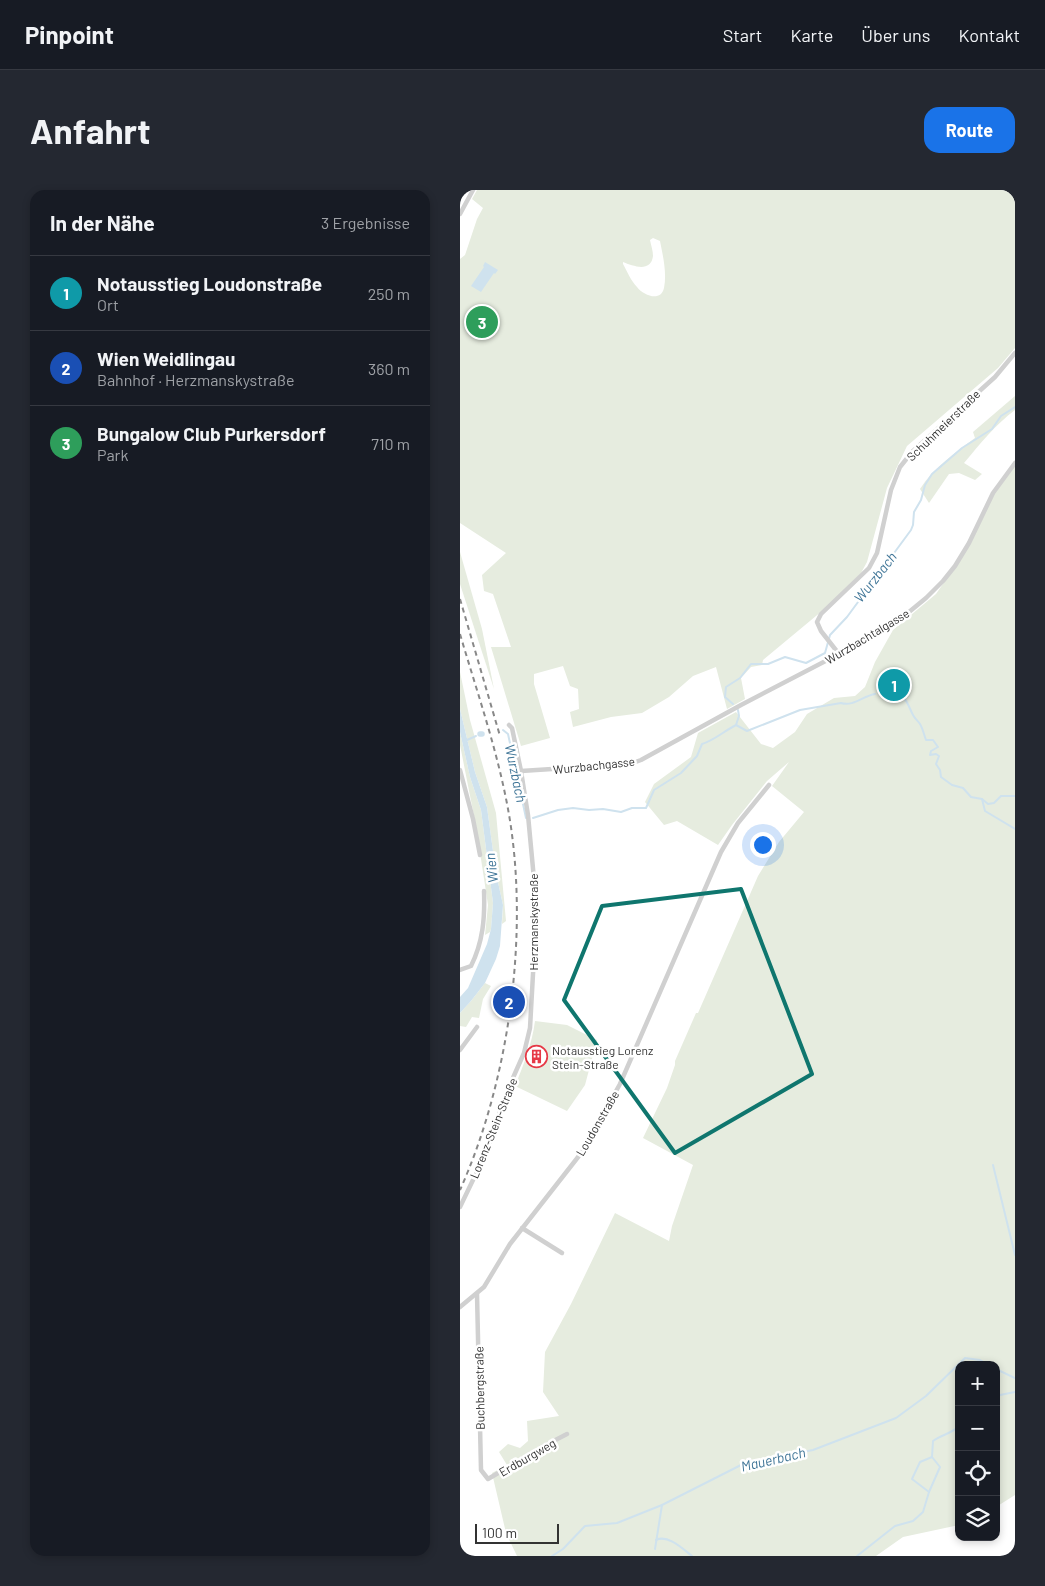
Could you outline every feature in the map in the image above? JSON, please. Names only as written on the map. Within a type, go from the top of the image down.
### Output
[{"type":"street","points":[[460,214],[473,190]]},
{"type":"street","name":"Schuhmeierstraße","points":[[839,654],[821,631],[817,622],[822,614],[869,568],[877,552],[891,490],[900,467],[912,452],[995,377],[1015,353]]},
{"type":"street","name":"Wurzbachtalgasse","points":[[729,712],[866,640],[898,620],[926,598],[943,582],[965,549],[993,493],[1015,462]]},
{"type":"street","name":"Wurzbachgasse","points":[[521,771],[630,764],[641,760],[729,712]]},
{"type":"street","points":[[509,725],[512,728],[521,771]]},
{"type":"street","points":[[460,770],[480,855]]},
{"type":"street","name":"Herzmanskystraße","points":[[521,771],[528,814],[535,890],[535,938],[530,1020]]},
{"type":"street","name":"Loudonstraße","points":[[460,1307],[484,1287],[510,1244],[582,1152],[620,1084],[721,852],[738,823],[769,785]]},
{"type":"street","points":[[460,970],[471,966],[482,938],[485,914],[484,891]]},
{"type":"street","name":"Lorenz-Stein-Straße","points":[[460,1207],[485,1155],[508,1089],[524,1053],[530,1020]]},
{"type":"street","points":[[460,1050],[477,1027]]},
{"type":"street","points":[[522,1228],[562,1253]]},
{"type":"street","name":"Buchbergstraße","points":[[476,1294],[481,1470],[488,1480]]},
{"type":"street","name":"Erdburgweg","points":[[488,1480],[567,1434]]},
{"type":"highlighted area","points":[[741,889],[812,1074],[675,1153],[564,1000],[602,906]]},
{"type":"shaded area","points":[[477,190],[1015,190],[1015,348],[998,368],[907,446],[887,488],[867,562],[861,573],[828,606],[763,660],[762,665],[751,667],[741,678],[745,699],[727,709],[716,667],[693,676],[669,697],[642,713],[611,717],[573,727],[570,712],[579,709],[578,689],[570,686],[563,666],[534,674],[534,684],[550,738],[521,746],[491,647],[511,647],[493,594],[484,591],[482,575],[506,553],[460,523],[460,259],[465,255],[477,219],[483,208],[472,199]],"holes":[[[653,238],[660,241],[665,282],[660,295],[652,296],[644,293],[635,285],[623,262],[641,267],[649,265],[653,256],[650,240]]]},
{"type":"shaded area","points":[[1015,396],[1015,410],[994,428],[964,463],[982,474],[975,480],[959,473],[949,474],[929,503],[920,489],[926,481],[945,461],[975,438],[973,432]]},
{"type":"shaded area","points":[[1015,464],[1015,1495],[1000,1504],[1000,1361],[955,1361],[955,1526],[903,1537],[876,1556],[517,1556],[506,1533],[492,1473],[507,1465],[499,1452],[508,1444],[520,1448],[528,1441],[527,1421],[559,1416],[543,1392],[545,1352],[571,1304],[615,1213],[669,1241],[672,1226],[693,1165],[643,1138],[667,1088],[675,1061],[758,876],[779,842],[804,812],[772,786],[789,762],[767,781],[718,845],[677,821],[664,825],[645,802],[654,784],[691,757],[698,733],[736,712],[761,744],[773,748],[795,732],[807,714],[834,698],[855,696],[865,687],[875,662],[893,630],[936,594],[967,549],[996,489]]},
{"type":"shaded area","points":[[460,552],[482,629],[494,689],[460,584]]},
{"type":"shaded area","points":[[460,672],[470,720],[496,813],[506,921],[502,924],[503,905],[496,873],[487,807],[475,772],[460,709]]},
{"type":"shaded area","points":[[460,732],[470,777],[481,810],[493,903],[491,929],[485,935],[488,905],[476,826],[460,745]]},
{"type":"shaded area","points":[[485,983],[491,986],[483,999],[479,1018],[472,1017],[466,1027],[460,1026],[460,1013]]},
{"type":"shaded area","points":[[535,1021],[567,1025],[597,1040],[585,1085],[567,1111],[515,1086],[530,1046]]},
{"type":"water","points":[[485,262],[498,270],[481,292],[471,286],[484,267]]},
{"type":"water","name":"Wien","points":[[460,709],[475,772],[487,807],[496,873],[503,905],[500,946],[496,959],[485,983],[460,1013],[460,997],[468,988],[487,944],[491,929],[493,903],[481,810],[470,777],[460,732]]},
{"type":"waterway","name":"Wurzbach","points":[[733,704],[725,697],[726,687],[740,678],[751,664],[768,664],[785,657],[806,663],[825,653],[830,635],[847,617],[911,530],[914,512],[921,500],[925,485],[932,474],[962,448],[992,429],[1001,416],[1015,407]]},
{"type":"waterway","points":[[736,725],[747,731],[800,710],[841,703],[850,704],[875,694]]},
{"type":"waterway","points":[[880,695],[888,698],[899,696],[905,699],[921,726],[926,740],[933,740],[938,747],[931,751],[930,755],[936,754],[939,756],[936,764],[940,770],[941,777],[952,785],[963,788],[971,797],[982,799],[988,804],[994,803],[1001,796],[1015,796]]},
{"type":"waterway","name":"Wurzbach","points":[[533,818],[558,810],[573,808],[621,812],[632,808],[646,808],[654,790],[681,773],[697,756],[702,744],[736,725],[739,716],[738,710]]},
{"type":"waterway","name":"Wurzbach","points":[[503,730],[508,734],[526,818]]},
{"type":"waterway","name":"Wurzbach","points":[[467,740],[476,736]]},
{"type":"waterway","points":[[982,799],[985,811],[1015,829]]},
{"type":"waterway","points":[[993,1165],[1015,1255]]},
{"type":"waterway","name":"Mauerbach","points":[[962,1361],[965,1358],[982,1361]]},
{"type":"waterway","name":"Mauerbach","points":[[552,1556],[563,1549],[585,1526],[617,1523],[662,1505],[743,1464],[813,1450],[896,1418],[926,1396],[955,1368]]},
{"type":"waterway","name":"Mauerbach","points":[[1000,1371],[1015,1378]]},
{"type":"waterway","points":[[1000,1395],[1015,1392]]},
{"type":"waterway","points":[[857,1556],[895,1526],[913,1521],[923,1512],[940,1467],[932,1457],[933,1441],[955,1429]]},
{"type":"waterway","points":[[929,1492],[912,1479],[920,1462],[932,1457]]},
{"type":"waterway","points":[[655,1549],[662,1505]]},
{"type":"waterway","points":[[656,1540],[665,1539],[670,1541],[680,1546],[692,1556]]},
{"type":"railway","points":[[460,599],[500,736]]},
{"type":"railway","points":[[460,634],[492,743],[508,809],[514,855],[517,904],[516,953],[511,1003],[503,1052],[492,1101],[460,1190]]},
{"type":"place","name":"Bungalow Club Purkersdorf","points":[[482,322]]},
{"type":"place","name":"Notausstieg Loudonstraße","points":[[894,685]]},
{"type":"place","name":"Wien Weidlingau","points":[[509,1002]]},
{"type":"place","name":"Notausstieg Lorenz Stein-Straße","points":[[536,1057]]}]
